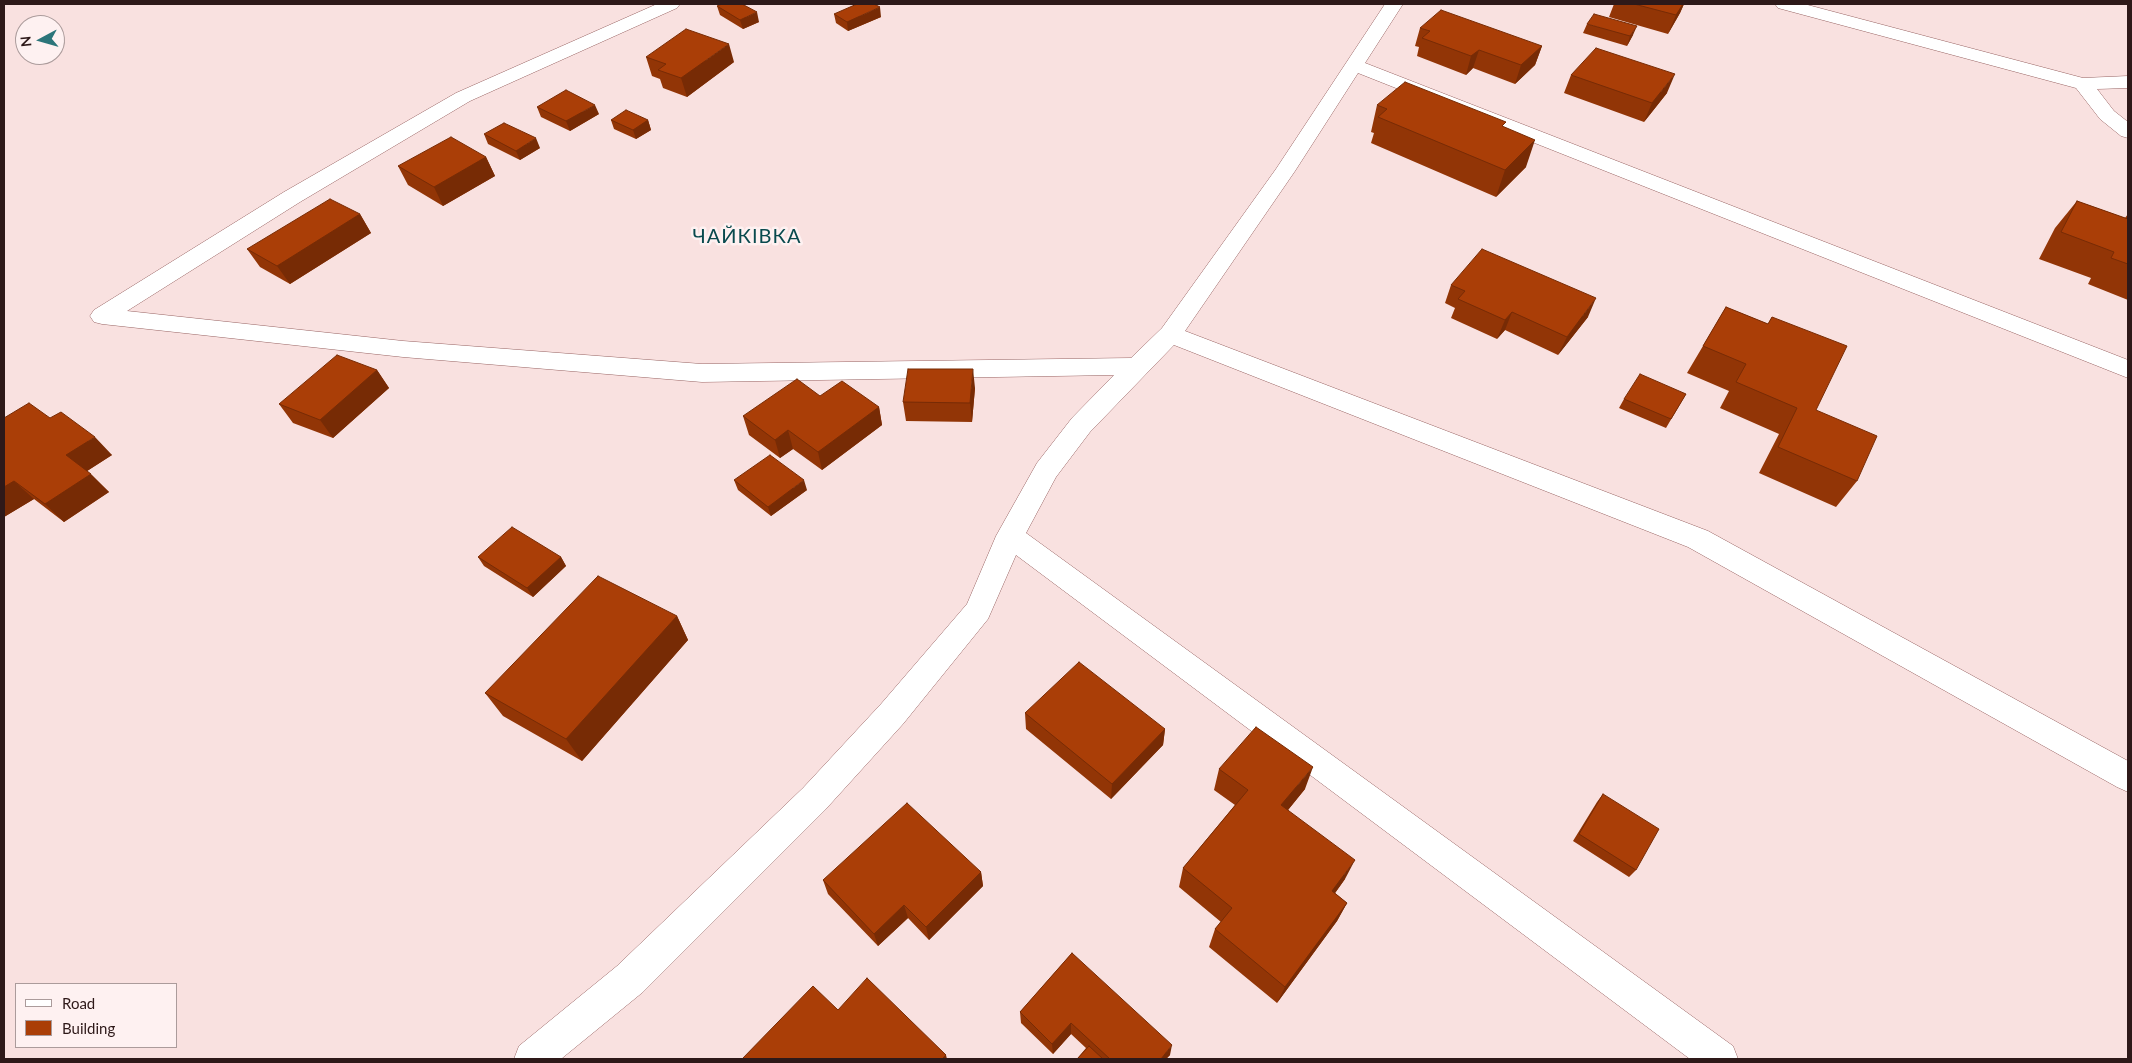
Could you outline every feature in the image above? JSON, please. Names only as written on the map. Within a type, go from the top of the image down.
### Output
[{"type":"street","points":[[671,4],[464,97],[292,197],[102,316],[403,349],[702,373],[1137,366]]},
{"type":"street","points":[[532,1059],[630,979],[814,799],[892,714],[978,611],[1010,536],[1046,470],[1081,425],[1170,334],[1285,171],[1394,4]]},
{"type":"street","points":[[1784,4],[2083,84],[2128,82]]},
{"type":"street","points":[[1354,65],[2128,369]]},
{"type":"street","points":[[2083,84],[2107,115],[2128,132]]},
{"type":"street","points":[[1170,334],[1698,539],[2128,777]]},
{"type":"street","points":[[1010,536],[1720,1059]]},
{"type":"building","points":[[722,4],[742,4],[757,12],[740,20],[717,6]]},
{"type":"building","points":[[857,4],[874,4],[880,7],[847,22],[834,14]]},
{"type":"building","points":[[1634,4],[1683,4],[1676,15]]},
{"type":"building","points":[[1441,10],[1542,46],[1521,65],[1479,50],[1471,56],[1422,38],[1430,31],[1420,28]]},
{"type":"building","points":[[1594,14],[1637,26],[1630,36],[1587,24]]},
{"type":"building","points":[[686,29],[729,44],[681,78],[658,70],[666,64],[646,57]]},
{"type":"building","points":[[1596,48],[1675,74],[1652,103],[1571,75]]},
{"type":"building","points":[[1405,82],[1506,122],[1502,126],[1535,140],[1505,170],[1378,117],[1387,109],[1377,105]]},
{"type":"building","points":[[566,90],[595,105],[566,121],[537,107]]},
{"type":"building","points":[[626,110],[648,120],[633,130],[611,120]]},
{"type":"building","points":[[504,123],[536,138],[516,151],[484,134]]},
{"type":"building","points":[[451,137],[486,157],[434,187],[398,166]]},
{"type":"building","points":[[330,199],[360,214],[277,266],[247,249]]},
{"type":"building","points":[[2077,201],[2128,219],[2128,264],[2111,258],[2114,252],[2061,232]]},
{"type":"building","points":[[1482,249],[1596,298],[1567,337],[1512,312],[1505,320],[1458,299],[1465,291],[1451,285]]},
{"type":"building","points":[[1726,307],[1768,324],[1772,317],[1847,346],[1816,410],[1877,436],[1857,481],[1778,447],[1797,408],[1736,382],[1746,364],[1703,346]]},
{"type":"building","points":[[337,355],[377,370],[320,420],[279,404]]},
{"type":"building","points":[[908,369],[973,369],[970,403],[903,402]]},
{"type":"building","points":[[1640,374],[1686,394],[1671,419],[1624,399]]},
{"type":"building","points":[[797,379],[820,396],[842,381],[879,407],[818,452],[788,430],[775,440],[743,416]]},
{"type":"building","points":[[29,403],[50,418],[61,412],[95,437],[66,455],[91,474],[45,504],[14,481],[4,487],[4,418]]},
{"type":"building","points":[[770,455],[804,480],[768,507],[734,480]]},
{"type":"building","points":[[512,527],[561,557],[527,588],[478,557]]},
{"type":"building","points":[[598,576],[677,616],[566,739],[485,693]]},
{"type":"building","points":[[1079,662],[1165,729],[1112,784],[1025,713]]},
{"type":"building","points":[[1256,727],[1313,767],[1281,805],[1355,860],[1332,891],[1347,903],[1285,987],[1215,929],[1232,908],[1183,868],[1248,790],[1219,769]]},
{"type":"building","points":[[1603,794],[1659,829],[1636,870],[1579,834]]},
{"type":"building","points":[[907,803],[981,872],[926,927],[904,905],[874,934],[823,880]]},
{"type":"building","points":[[1072,953],[1172,1045],[1161,1059],[1110,1059],[1071,1023],[1052,1044],[1020,1012]]},
{"type":"building","points":[[867,978],[946,1055],[942,1059],[742,1059],[813,986],[838,1010]]},
{"type":"building","points":[[1089,1046],[1103,1059],[1077,1059]]},
{"type":"district","name":"ЧАЙКІВКА","points":[[747,237]]}]
